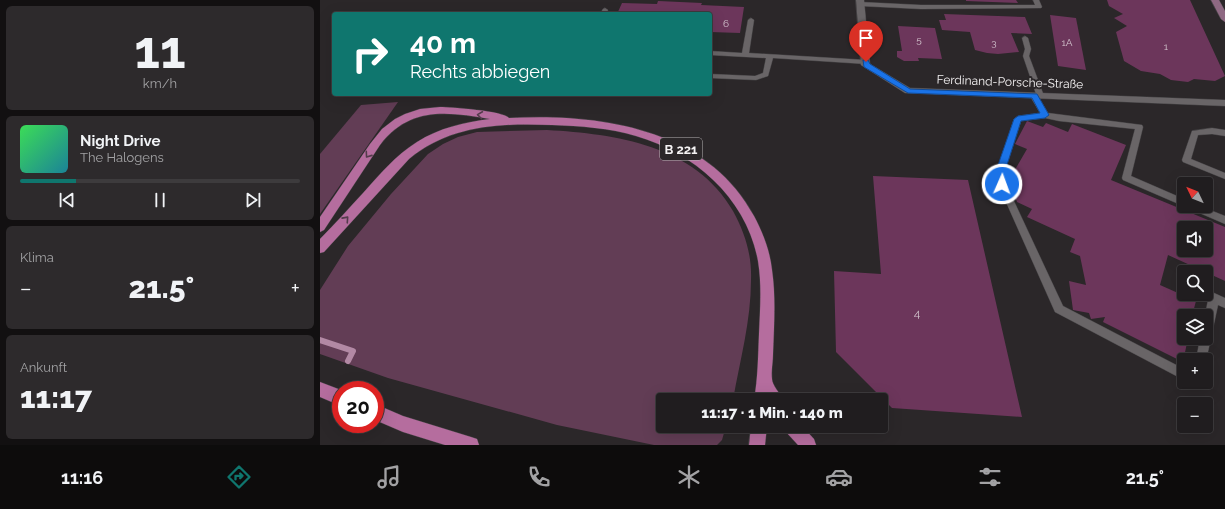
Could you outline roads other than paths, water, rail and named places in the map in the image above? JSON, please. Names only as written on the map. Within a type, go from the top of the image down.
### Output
[{"type":"main road","name":"B 221","points":[[320,227],[338,198],[373,148],[389,128],[403,119],[424,112],[438,110],[456,111],[519,121]]},
{"type":"main road","name":"B 221","points":[[320,248],[396,164],[418,146],[440,135],[469,126],[519,121],[556,121],[609,126],[639,132],[671,144],[696,158],[716,172],[737,198],[754,226],[762,251],[767,283],[765,383],[763,393]]},
{"type":"main road","points":[[765,383],[771,393]]},
{"type":"main road","points":[[320,389],[332,394]]},
{"type":"main road","points":[[384,416],[403,424],[471,445]]},
{"type":"main road","points":[[757,445],[758,433]]},
{"type":"main road","points":[[798,433],[808,445]]},
{"type":"street","points":[[1215,0],[1225,19]]},
{"type":"street","points":[[860,2],[866,62]]},
{"type":"street","name":"Ferdinand-Porsche-Straße","points":[[866,62],[866,65],[908,91],[1225,103]]},
{"type":"lane","points":[[860,2],[921,7],[1039,7],[1036,0]]},
{"type":"lane","points":[[745,55],[751,20]]},
{"type":"lane","points":[[1025,38],[1028,49],[1026,56],[1037,96],[1045,115]]},
{"type":"lane","points":[[712,53],[866,62]]},
{"type":"lane","points":[[712,76],[756,78],[763,76],[766,74],[770,56]]},
{"type":"lane","points":[[1177,200],[1126,178],[1139,127],[1059,118],[1045,115],[1018,119],[1002,168],[1002,184],[1059,309],[1177,371]]},
{"type":"lane","points":[[1225,133],[1212,131],[1195,133],[1186,160],[1225,176]]},
{"type":"lane","points":[[1208,213],[1225,220]]},
{"type":"lane","points":[[1202,353],[1214,298],[1225,303]]},
{"type":"waterway","points":[[320,340],[353,351],[348,361]]}]
